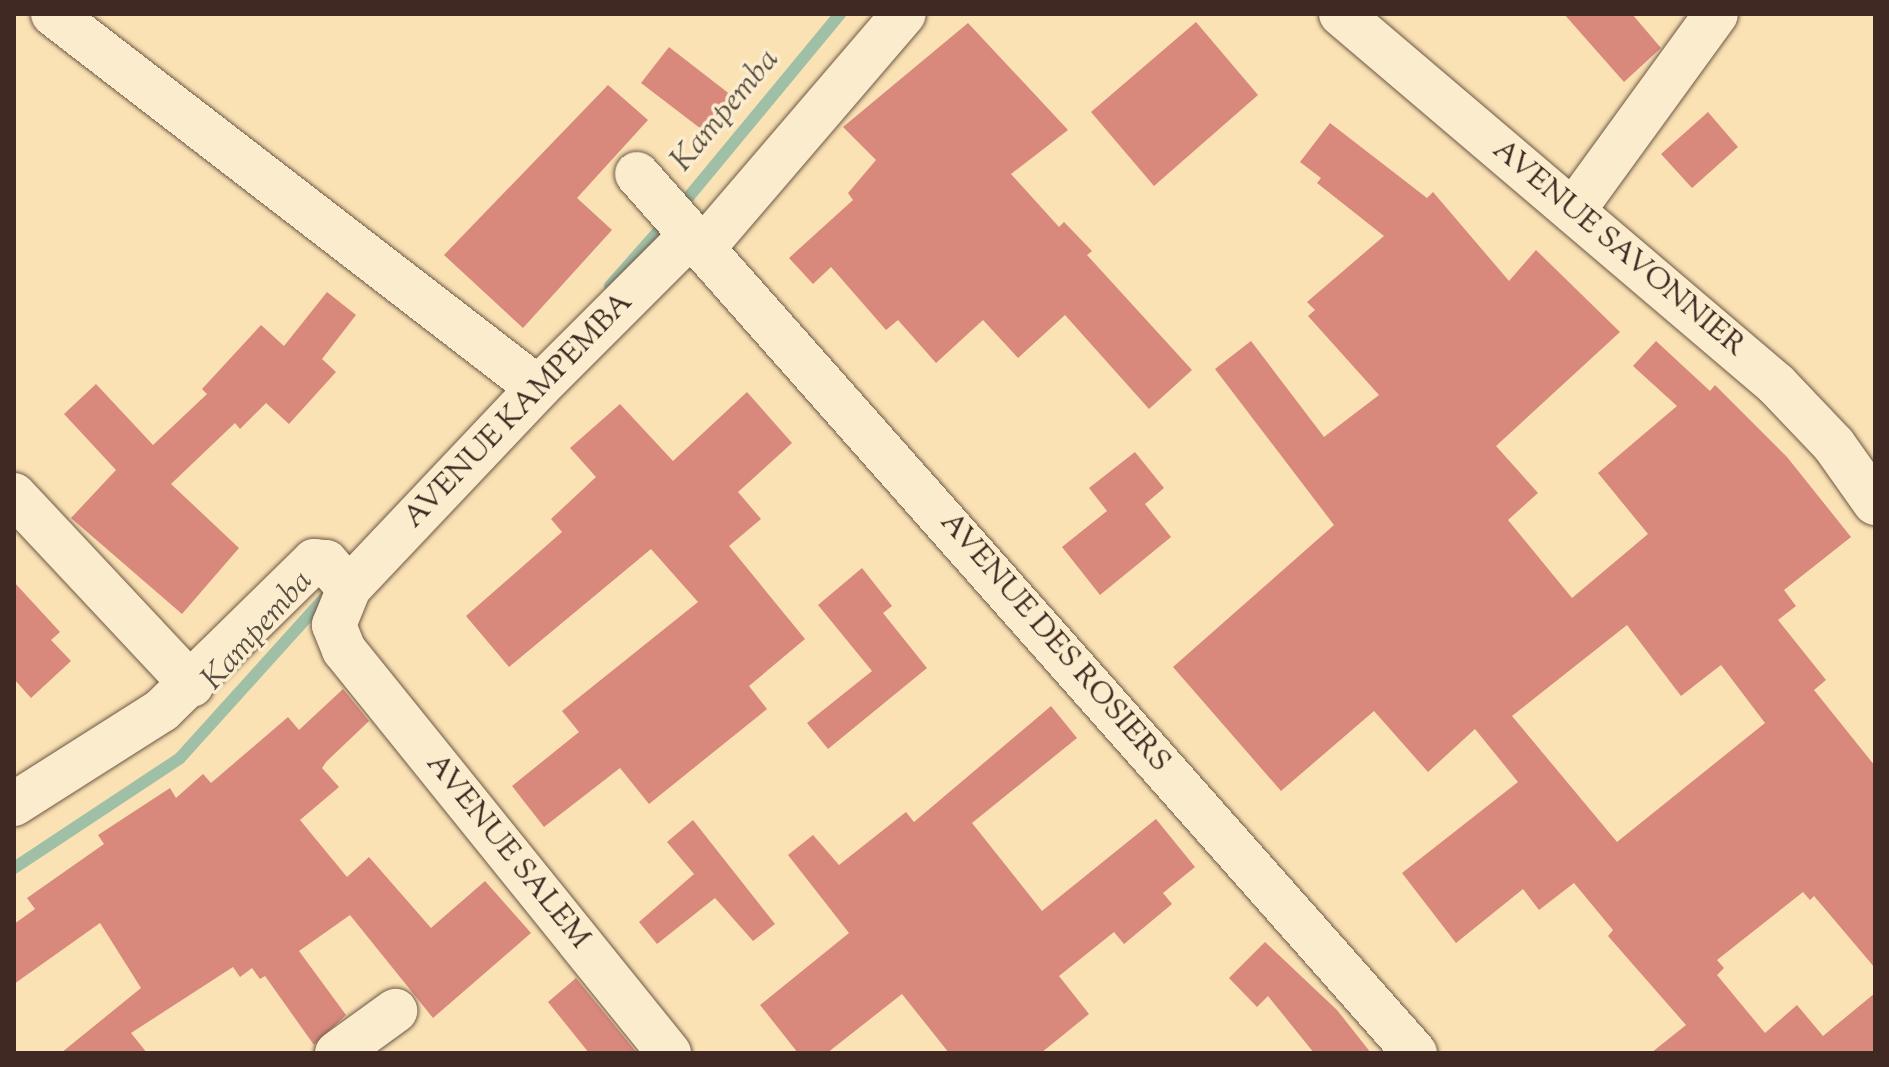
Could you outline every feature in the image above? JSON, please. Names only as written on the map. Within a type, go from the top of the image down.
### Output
[{"type":"street","points":[[53,14],[522,375]]},
{"type":"street","name":"AVENUE KAMPEMBA","points":[[344,650],[334,625],[338,576],[672,213],[904,14]]},
{"type":"street","name":"AVENUE SAVONNIER","points":[[1341,14],[1776,384],[1834,445],[1875,503]]},
{"type":"street","points":[[1573,211],[1716,14]]},
{"type":"street","name":"AVENUE DES ROSIERS","points":[[672,213],[1415,1053]]},
{"type":"street","points":[[14,495],[192,685]]},
{"type":"street","name":"AVENUE KAMPEMBA","points":[[14,804],[150,718],[192,685],[314,561],[338,576]]},
{"type":"street","name":"AVENUE SALEM","points":[[344,650],[669,1053]]},
{"type":"street","points":[[337,1053],[395,1011]]},
{"type":"building","points":[[1564,14],[1632,14],[1661,48],[1624,82]]},
{"type":"building","points":[[1196,22],[1258,95],[1154,186],[1091,112]]},
{"type":"building","points":[[968,23],[1068,130],[1011,174],[1059,227],[1064,222],[1092,251],[1087,255],[1192,370],[1149,409],[1065,315],[1018,358],[983,320],[936,363],[898,320],[886,330],[831,267],[813,284],[789,258],[853,200],[848,193],[876,160],[843,127]]},
{"type":"building","points":[[669,47],[736,99],[709,135],[641,83]]},
{"type":"building","points":[[608,85],[648,120],[577,198],[612,230],[523,328],[444,255]]},
{"type":"building","points":[[1708,112],[1738,147],[1692,188],[1661,154]]},
{"type":"building","points":[[1330,123],[1427,198],[1433,192],[1509,281],[1536,250],[1620,332],[1496,446],[1538,493],[1508,520],[1572,598],[1648,534],[1598,473],[1677,406],[1633,366],[1656,341],[1710,391],[1715,385],[1787,457],[1851,537],[1784,590],[1796,606],[1778,620],[1826,680],[1814,690],[1875,766],[1875,968],[1814,896],[1810,900],[1803,892],[1717,960],[1724,968],[1717,975],[1765,1033],[1797,1005],[1823,1036],[1875,993],[1875,1053],[1651,1053],[1686,1025],[1608,936],[1613,930],[1574,883],[1539,910],[1523,889],[1456,943],[1402,873],[1518,782],[1475,729],[1428,772],[1374,711],[1281,791],[1173,667],[1334,525],[1215,369],[1251,341],[1324,437],[1379,395],[1308,316],[1315,310],[1307,302],[1384,236],[1317,183],[1321,178],[1300,162]],"holes":[[[1627,625],[1681,696],[1721,665],[1765,723],[1617,842],[1512,716]]]},
{"type":"building","points":[[327,292],[356,315],[322,359],[336,372],[289,424],[266,403],[240,429],[235,423],[171,484],[239,548],[182,614],[71,518],[116,470],[64,414],[96,384],[153,445],[207,394],[202,389],[261,325],[284,346]]},
{"type":"building","points":[[747,392],[792,443],[738,492],[761,519],[729,546],[805,639],[749,686],[767,709],[649,804],[620,768],[544,827],[512,786],[579,732],[562,711],[698,602],[651,549],[509,667],[466,616],[562,532],[551,519],[596,477],[570,448],[620,404],[673,461]]},
{"type":"building","points":[[1135,452],[1164,488],[1145,504],[1171,537],[1100,595],[1062,547],[1107,511],[1089,488]]},
{"type":"building","points":[[862,568],[892,606],[883,613],[927,668],[828,749],[807,723],[872,671],[818,605]]},
{"type":"building","points":[[14,582],[60,632],[51,640],[71,661],[31,698],[14,679]]},
{"type":"building","points":[[343,689],[369,721],[322,768],[339,787],[300,820],[347,877],[369,857],[431,928],[485,881],[531,933],[433,1018],[350,915],[299,951],[346,1015],[314,1045],[265,976],[260,979],[252,968],[240,977],[233,967],[131,1033],[147,1053],[61,1053],[141,988],[100,923],[14,984],[14,924],[35,909],[27,898],[104,844],[98,835],[170,788],[176,798],[203,774],[211,783],[288,717],[299,730]]},
{"type":"building","points":[[1051,706],[1077,738],[972,823],[1042,911],[1156,819],[1195,867],[1163,893],[1172,904],[1124,944],[1114,932],[1059,976],[1089,1014],[1041,1053],[949,1053],[902,994],[827,1053],[798,1053],[760,1005],[849,933],[788,855],[813,835],[839,865],[906,812],[914,822]]},
{"type":"building","points":[[693,820],[775,924],[753,941],[715,898],[657,944],[639,922],[694,874],[667,842]]},
{"type":"building","points":[[1265,942],[1337,1010],[1371,1053],[1314,1053],[1268,996],[1257,1007],[1229,978]]},
{"type":"building","points":[[576,978],[637,1053],[589,1053],[548,1002]]},
{"type":"waterway","name":"Kampemba","points":[[682,205],[840,14]]},
{"type":"waterway","name":"Kampemba","points":[[610,286],[664,225]]},
{"type":"waterway","name":"Kampemba","points":[[14,868],[180,758],[330,592]]}]
